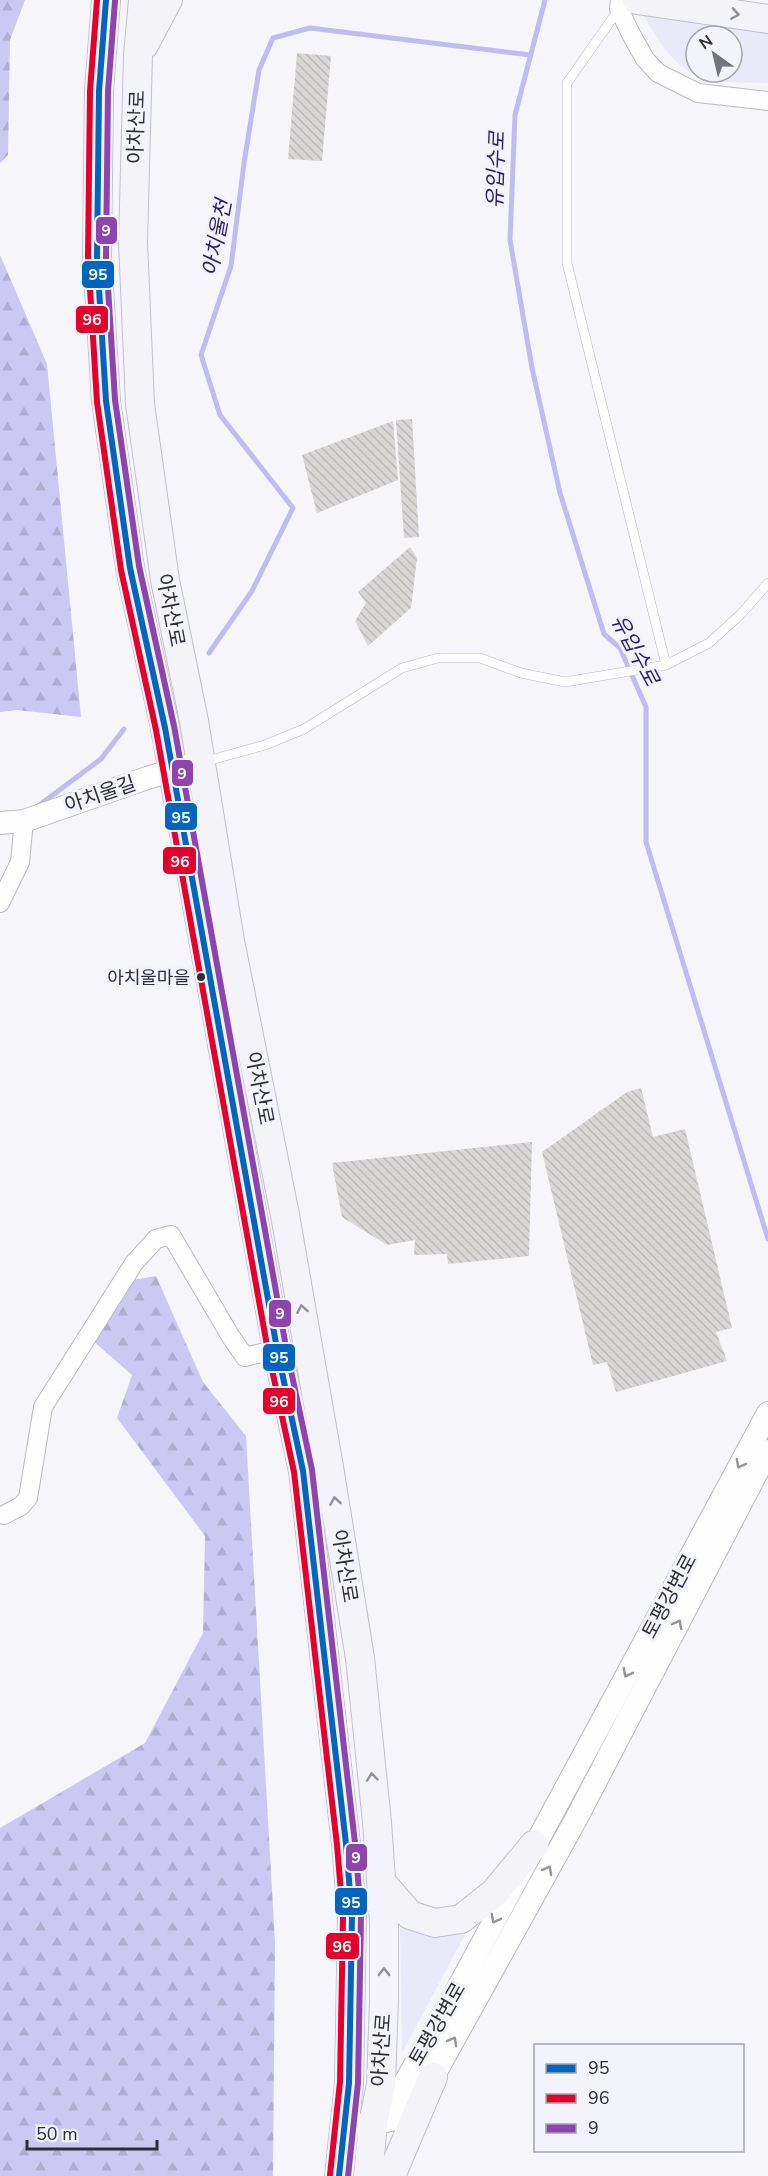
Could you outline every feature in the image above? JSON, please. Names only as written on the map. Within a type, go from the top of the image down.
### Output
[{"type":"main road","name":"아차산로","points":[[106,0],[99,91],[97,256],[106,401],[130,568],[165,728],[277,1348],[303,1471],[346,1844],[352,1916],[350,2083],[339,2176]]},
{"type":"main road","name":"아차산로","points":[[143,0],[138,55],[133,242],[140,404],[165,580],[194,721],[230,941],[285,1215],[360,1658],[384,1923],[381,2084],[373,2124],[369,2176]]},
{"type":"main road","points":[[138,55],[168,0]]},
{"type":"main road","points":[[625,3],[703,9],[768,19]]},
{"type":"main road","points":[[382,1883],[410,1915],[435,1923],[461,1919],[494,1893],[534,1845]]},
{"type":"main road","points":[[391,2176],[433,2077]]},
{"type":"street","points":[[625,3],[645,59],[658,73],[698,93],[768,101]]},
{"type":"street","name":"아치울길","points":[[0,823],[24,820],[200,762]]},
{"type":"street","points":[[0,903],[20,862],[24,820]]},
{"type":"street","points":[[4,1515],[21,1506],[28,1498],[43,1407],[134,1263],[156,1239],[171,1235],[231,1337],[246,1357],[277,1348]]},
{"type":"street","name":"토평강변로","points":[[373,2124],[391,2107],[450,2003],[768,1413]]},
{"type":"street","name":"토평강변로","points":[[373,2124],[399,2118],[433,2077],[575,1821],[768,1452]]},
{"type":"street","points":[[344,2125],[373,2124]]},
{"type":"lane","points":[[625,3],[567,83],[567,263],[663,666]]},
{"type":"lane","points":[[200,762],[265,745],[304,729],[402,668],[438,658],[480,658],[521,673],[565,682],[663,666],[709,643],[741,614],[768,583]]},
{"type":"shaded area","points":[[643,15],[709,24],[684,24],[684,68],[661,43]]},
{"type":"shaded area","points":[[744,29],[768,32],[768,83],[744,82]]},
{"type":"shaded area","points":[[469,1927],[402,2053],[400,1928],[423,1934]]},
{"type":"green space","points":[[0,0],[25,0],[10,40],[8,155],[0,163]]},
{"type":"green space","points":[[0,255],[47,364],[81,717],[17,710],[0,712]]},
{"type":"green space","points":[[156,1276],[203,1382],[246,1436],[275,1942],[273,2176],[0,2176],[0,1828],[145,1743],[203,1633],[205,1536],[117,1418],[132,1375],[83,1332],[122,1282]]},
{"type":"building","points":[[297,53],[331,56],[322,161],[288,159]]},
{"type":"building","points":[[412,419],[419,537],[404,538],[396,420]]},
{"type":"building","points":[[393,421],[398,480],[317,513],[302,455]]},
{"type":"building","points":[[410,547],[417,558],[411,608],[368,646],[355,621],[366,603],[358,592]]},
{"type":"building","points":[[641,1088],[653,1137],[685,1129],[732,1328],[716,1332],[727,1361],[616,1392],[607,1362],[593,1365],[542,1152],[627,1092]]},
{"type":"building","points":[[532,1142],[529,1256],[448,1264],[447,1254],[414,1255],[415,1240],[387,1245],[342,1217],[332,1163]]},
{"type":"waterway","name":"유입수로","points":[[545,0],[515,115],[510,240],[532,368],[560,493],[604,634],[620,648],[646,707],[646,842],[768,1239]]},
{"type":"waterway","name":"아치울천","points":[[209,653],[252,591],[293,508],[220,415],[201,355],[231,266],[259,70],[273,38],[310,28],[530,55]]},
{"type":"waterway","name":"아치울천","points":[[38,806],[101,759],[124,729]]},
{"type":"transit line","name":"96","points":[[97,0],[90,91],[88,256],[97,402],[121,570],[156,730],[268,1351],[294,1472],[337,1845],[343,1916],[340,2082],[330,2175]]},
{"type":"transit line","name":"95","points":[[106,0],[99,91],[97,256],[106,401],[130,568],[165,728],[277,1349],[303,1471],[346,1844],[352,1916],[349,2083],[339,2176]]},
{"type":"transit line","name":"9","points":[[115,1],[108,91],[106,256],[115,400],[139,566],[174,726],[286,1347],[312,1470],[355,1843],[361,1915],[358,2083],[348,2176]]},
{"type":"place","name":"아치울마을","points":[[201,977]]}]
